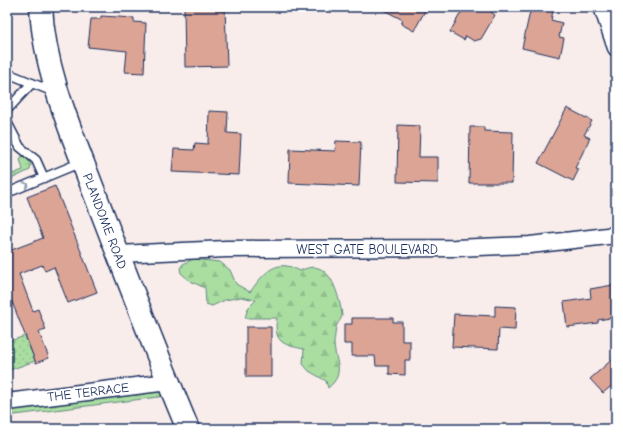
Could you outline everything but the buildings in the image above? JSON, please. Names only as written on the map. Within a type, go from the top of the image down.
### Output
[{"type":"main road","name":"PLANDOME ROAD","points":[[41,7],[45,47],[59,94],[118,254],[188,429]]},
{"type":"street","points":[[602,7],[616,48]]},
{"type":"street","name":"WEST GATE BOULEVARD","points":[[118,254],[226,250],[455,248],[530,245],[616,234]]},
{"type":"street","name":"THE TERRACE","points":[[7,402],[168,382]]},
{"type":"lane","points":[[7,73],[59,94]]},
{"type":"lane","points":[[7,110],[32,83]]},
{"type":"lane","points":[[7,122],[20,147],[36,160],[44,178]]},
{"type":"lane","points":[[7,193],[83,162]]},
{"type":"green space","points":[[22,156],[26,157],[31,164],[30,170],[7,181],[7,176],[23,170],[20,159]]},
{"type":"green space","points":[[193,259],[220,262],[230,270],[236,284],[250,292],[266,273],[277,266],[292,267],[300,271],[316,267],[322,269],[331,279],[337,293],[342,314],[336,327],[334,342],[338,371],[334,382],[328,388],[326,381],[309,371],[303,364],[304,349],[290,346],[281,341],[277,332],[277,318],[245,318],[248,308],[256,300],[241,297],[225,300],[212,306],[206,304],[205,288],[190,281],[181,273],[180,268],[183,264]]},
{"type":"green space","points":[[25,336],[35,361],[7,371],[7,342]]},
{"type":"green space","points":[[168,382],[174,395],[7,416],[7,402]]}]
